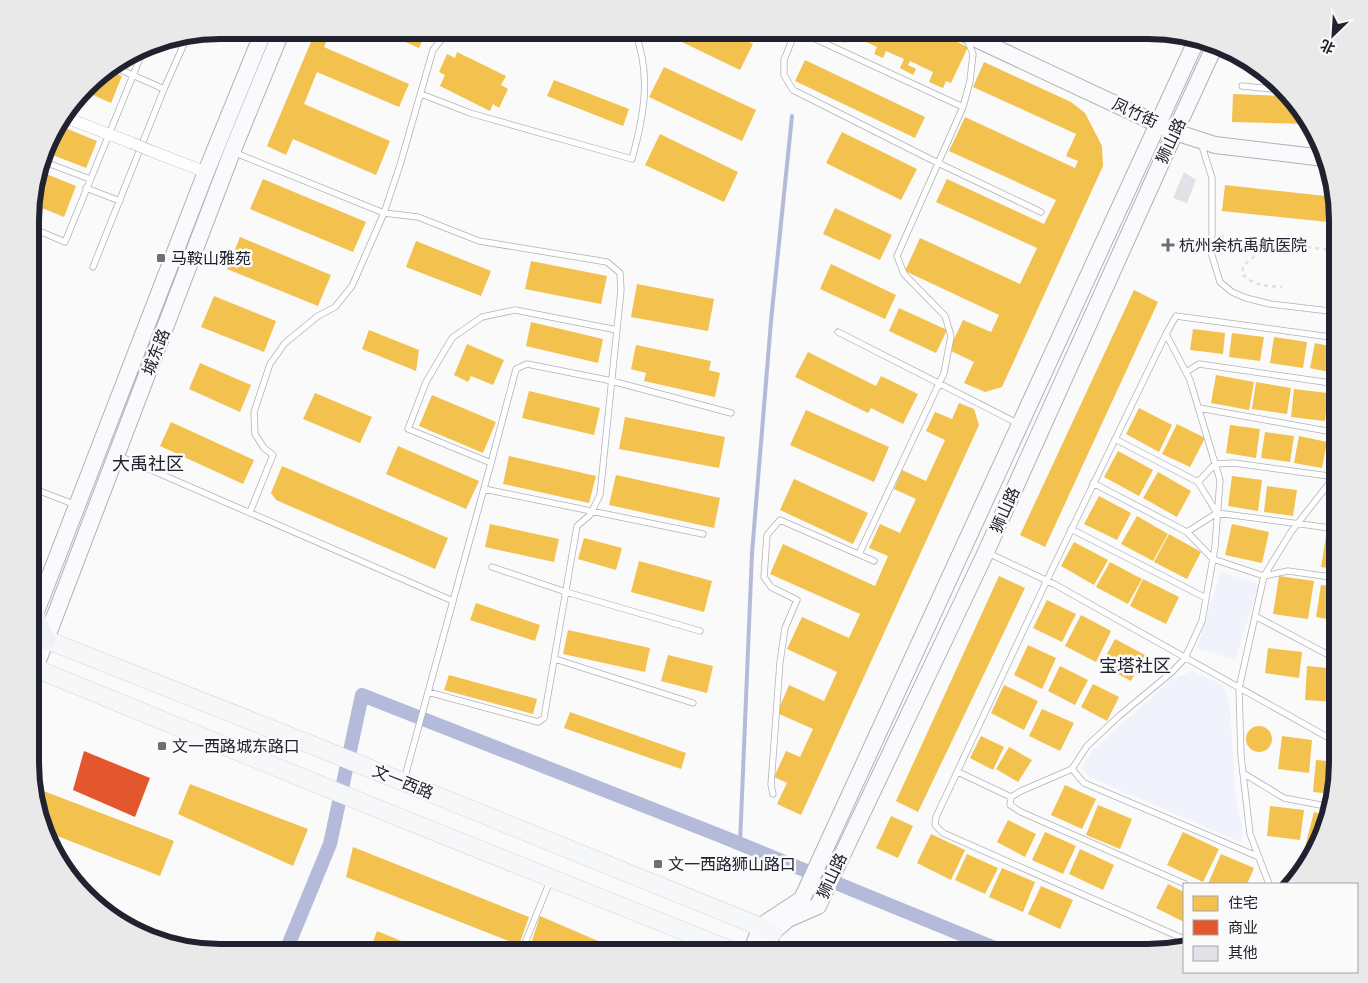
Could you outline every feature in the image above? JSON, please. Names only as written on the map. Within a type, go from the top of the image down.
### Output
[{"type":"main road","name":"城东路","points":[[39,613],[76,505],[206,172],[260,39]]},
{"type":"main road","name":"城东路","points":[[39,617],[117,455],[232,152],[278,39]]},
{"type":"main road","name":"凤竹街","points":[[978,39],[1175,132],[1215,145],[1318,157]]},
{"type":"main road","name":"狮山路","points":[[765,944],[767,929],[802,899],[1194,45]]},
{"type":"main road","name":"狮山路","points":[[767,929],[818,906],[986,552],[1212,51]]},
{"type":"main road","name":"文一西路","points":[[39,627],[322,749],[767,929]]},
{"type":"main road","name":"文一西路","points":[[39,673],[716,944]]},
{"type":"main road","points":[[757,944],[767,929]]},
{"type":"street","points":[[69,119],[206,172]]},
{"type":"lane","points":[[250,512],[273,455],[264,448],[255,434],[254,426],[254,412],[270,364],[285,343],[318,316],[335,306],[352,286],[384,213],[400,165],[433,50],[442,39]]},
{"type":"lane","points":[[421,94],[470,113],[632,159],[642,122],[646,84],[638,39]]},
{"type":"lane","points":[[792,39],[784,60],[784,75],[793,90],[938,164],[1041,212]]},
{"type":"lane","points":[[815,39],[963,108]]},
{"type":"lane","points":[[859,554],[944,373],[951,336],[945,316],[904,274],[898,256],[963,108],[970,81],[972,54],[966,39]]},
{"type":"lane","points":[[93,267],[184,42]]},
{"type":"lane","points":[[39,231],[65,242],[141,57]]},
{"type":"lane","points":[[119,69],[164,88]]},
{"type":"lane","points":[[1242,86],[1273,89]]},
{"type":"lane","points":[[1200,140],[1212,178],[1212,235],[1210,249],[1220,282],[1232,292],[1246,298],[1270,304],[1329,311]]},
{"type":"lane","points":[[232,152],[384,213],[418,217],[479,241],[607,262],[620,273],[622,290],[600,495],[592,511],[577,526],[544,718],[538,722],[428,692]]},
{"type":"lane","points":[[48,163],[90,180]]},
{"type":"lane","points":[[86,188],[120,201]]},
{"type":"lane","points":[[491,463],[408,429],[426,382],[452,338],[482,317],[515,310],[617,330]]},
{"type":"lane","points":[[1183,939],[943,833],[935,825],[936,817],[1046,580],[1176,316],[1329,337]]},
{"type":"lane","points":[[838,332],[1020,424]]},
{"type":"lane","points":[[1011,797],[1072,770],[1087,746],[1119,716],[1172,672],[1185,658],[1202,621],[1213,558],[1220,480],[1190,380],[1166,334]]},
{"type":"lane","points":[[397,779],[414,745],[516,369],[527,364],[612,381],[731,413]]},
{"type":"lane","points":[[1186,372],[1199,364],[1329,383]]},
{"type":"lane","points":[[1199,408],[1329,431]]},
{"type":"lane","points":[[1114,439],[1198,482],[1218,514]]},
{"type":"lane","points":[[117,455],[453,601]]},
{"type":"lane","points":[[1198,482],[1215,464],[1234,464],[1329,475]]},
{"type":"lane","points":[[1093,483],[1188,532],[1213,558],[1264,576],[1288,571],[1329,577]]},
{"type":"lane","points":[[1269,883],[1250,834],[1243,773],[1239,688],[1264,576],[1296,524],[1329,484]]},
{"type":"lane","points":[[484,489],[703,534]]},
{"type":"lane","points":[[39,491],[76,505]]},
{"type":"lane","points":[[1188,532],[1218,514],[1329,529]]},
{"type":"lane","points":[[773,794],[771,785],[780,662],[785,628],[797,600],[770,587],[764,577],[767,535],[780,520],[874,561]]},
{"type":"lane","points":[[1071,529],[1206,598]]},
{"type":"lane","points":[[986,552],[1046,580],[1329,738]]},
{"type":"lane","points":[[492,567],[566,592],[700,631]]},
{"type":"lane","points":[[1255,616],[1329,655]]},
{"type":"lane","points":[[555,659],[693,703]]},
{"type":"lane","points":[[1072,770],[1084,783],[1259,857]]},
{"type":"lane","points":[[958,772],[1011,797]]},
{"type":"lane","points":[[1243,773],[1284,798],[1324,806]]},
{"type":"lane","points":[[1011,797],[1010,805],[1021,812],[1183,883]]},
{"type":"lane","points":[[525,944],[551,878]]},
{"type":"path","points":[[1212,235],[1329,250]]},
{"type":"path","points":[[1255,240],[1258,249],[1255,256],[1242,269],[1242,274],[1250,281],[1263,286],[1282,287]]},
{"type":"shaded area","points":[[1221,572],[1259,584],[1235,660],[1197,648]]},
{"type":"shaded area","points":[[1192,671],[1223,685],[1230,707],[1236,802],[1242,827],[1241,842],[1089,777],[1082,767],[1091,752],[1172,679]]},
{"type":"building: 住宅","points":[[312,39],[327,39],[324,47],[409,84],[399,107],[317,72],[304,104],[390,141],[376,175],[293,139],[286,155],[267,146]]},
{"type":"building: 住宅","points":[[398,39],[423,39],[419,48]]},
{"type":"building: 住宅","points":[[676,39],[743,39],[753,44],[740,70]]},
{"type":"building: 住宅","points":[[836,39],[847,39],[845,43]]},
{"type":"building: 住宅","points":[[859,39],[951,39],[968,47],[951,83],[946,81],[943,88],[929,82],[933,72],[910,61],[908,65],[916,69],[913,75],[900,68],[904,59],[886,51],[883,58],[874,54],[877,47]]},
{"type":"building: 住宅","points":[[457,52],[506,76],[501,85],[508,89],[499,108],[493,104],[490,111],[440,86],[445,75],[439,72],[447,54],[455,58]]},
{"type":"building: 住宅","points":[[805,60],[925,117],[915,138],[795,81]]},
{"type":"building: 住宅","points":[[984,62],[1071,102],[1085,113],[1102,146],[1103,166],[1002,387],[985,392],[964,383],[974,362],[949,350],[963,320],[991,332],[999,315],[905,271],[920,238],[1020,284],[1037,248],[936,202],[947,179],[1044,224],[1056,200],[949,151],[965,117],[1075,168],[1078,161],[1066,156],[1076,134],[973,87]]},
{"type":"building: 住宅","points":[[664,67],[756,110],[742,141],[649,97]]},
{"type":"building: 住宅","points":[[114,73],[122,76],[111,103],[90,94]]},
{"type":"building: 住宅","points":[[554,80],[629,109],[623,126],[547,96]]},
{"type":"building: 住宅","points":[[1233,94],[1280,96],[1302,124],[1232,122]]},
{"type":"building: 住宅","points":[[64,127],[97,141],[86,168],[51,155]]},
{"type":"building: 住宅","points":[[842,132],[917,169],[901,200],[826,163]]},
{"type":"building: 住宅","points":[[660,134],[738,172],[724,202],[645,165]]},
{"type":"building: 住宅","points":[[45,173],[76,186],[64,217],[39,207]]},
{"type":"building: 住宅","points":[[263,179],[366,222],[353,252],[250,209]]},
{"type":"building: 住宅","points":[[1225,185],[1328,196],[1329,222],[1222,211]]},
{"type":"building: 住宅","points":[[835,208],[892,235],[880,260],[823,234]]},
{"type":"building: 住宅","points":[[240,237],[331,275],[318,306],[227,269]]},
{"type":"building: 住宅","points":[[416,241],[491,271],[481,296],[406,267]]},
{"type":"building: 住宅","points":[[531,261],[607,276],[601,304],[525,289]]},
{"type":"building: 住宅","points":[[831,264],[896,295],[885,319],[820,289]]},
{"type":"building: 住宅","points":[[637,284],[714,299],[708,331],[631,317]]},
{"type":"building: 住宅","points":[[1134,290],[1158,302],[1045,547],[1020,535]]},
{"type":"building: 住宅","points":[[214,296],[276,321],[264,352],[201,327]]},
{"type":"building: 住宅","points":[[899,308],[947,330],[936,353],[889,331]]},
{"type":"building: 住宅","points":[[531,322],[603,339],[598,363],[526,346]]},
{"type":"building: 住宅","points":[[1193,329],[1225,333],[1223,354],[1190,350]]},
{"type":"building: 住宅","points":[[369,330],[419,350],[416,371],[362,349]]},
{"type":"building: 住宅","points":[[1232,333],[1264,337],[1260,361],[1229,357]]},
{"type":"building: 住宅","points":[[1274,337],[1307,342],[1303,368],[1270,363]]},
{"type":"building: 住宅","points":[[1315,343],[1329,346],[1329,372],[1310,368]]},
{"type":"building: 住宅","points":[[467,344],[504,360],[493,385],[471,376],[468,382],[454,375]]},
{"type":"building: 住宅","points":[[636,345],[711,361],[709,370],[720,373],[715,397],[644,381],[646,373],[631,369]]},
{"type":"building: 住宅","points":[[808,352],[876,386],[881,376],[918,394],[903,424],[871,408],[868,413],[795,377]]},
{"type":"building: 住宅","points":[[200,363],[251,385],[240,412],[189,389]]},
{"type":"building: 住宅","points":[[1216,375],[1254,382],[1249,410],[1211,403]]},
{"type":"building: 住宅","points":[[1256,382],[1291,388],[1287,414],[1252,409]]},
{"type":"building: 住宅","points":[[1294,389],[1328,393],[1325,421],[1291,417]]},
{"type":"building: 住宅","points":[[529,391],[600,408],[594,435],[522,418]]},
{"type":"building: 住宅","points":[[315,393],[372,417],[360,443],[303,419]]},
{"type":"building: 住宅","points":[[432,395],[496,422],[483,453],[419,426]]},
{"type":"building: 住宅","points":[[959,403],[974,409],[979,425],[801,815],[777,804],[787,783],[774,777],[786,751],[800,757],[813,729],[777,713],[789,685],[824,701],[837,672],[787,649],[802,617],[849,638],[860,614],[770,574],[783,544],[875,586],[888,556],[869,548],[880,524],[900,533],[916,499],[894,489],[902,470],[926,481],[945,440],[926,431],[935,412],[952,419]]},
{"type":"building: 住宅","points":[[1139,408],[1172,425],[1159,452],[1126,434]]},
{"type":"building: 住宅","points":[[806,410],[889,447],[874,482],[790,445]]},
{"type":"building: 住宅","points":[[625,417],[725,437],[719,468],[619,449]]},
{"type":"building: 住宅","points":[[171,422],[254,460],[243,484],[160,446]]},
{"type":"building: 住宅","points":[[1177,424],[1205,438],[1190,467],[1162,454]]},
{"type":"building: 住宅","points":[[1230,425],[1260,429],[1256,458],[1226,453]]},
{"type":"building: 住宅","points":[[1265,432],[1294,436],[1290,462],[1261,458]]},
{"type":"building: 住宅","points":[[1299,436],[1327,442],[1322,468],[1294,463]]},
{"type":"building: 住宅","points":[[398,446],[479,481],[466,509],[386,474]]},
{"type":"building: 住宅","points":[[1118,451],[1153,470],[1139,496],[1104,477]]},
{"type":"building: 住宅","points":[[509,456],[596,476],[589,503],[503,484]]},
{"type":"building: 住宅","points":[[282,466],[448,538],[435,569],[276,500],[271,493]]},
{"type":"building: 住宅","points":[[1158,472],[1191,491],[1177,517],[1143,498]]},
{"type":"building: 住宅","points":[[616,475],[720,498],[714,528],[609,505]]},
{"type":"building: 住宅","points":[[1232,476],[1262,480],[1258,511],[1228,506]]},
{"type":"building: 住宅","points":[[794,479],[868,513],[853,544],[780,510]]},
{"type":"building: 住宅","points":[[1267,486],[1297,490],[1293,516],[1264,512]]},
{"type":"building: 住宅","points":[[1099,496],[1131,513],[1117,540],[1084,524]]},
{"type":"building: 住宅","points":[[1137,516],[1168,534],[1153,561],[1121,544]]},
{"type":"building: 住宅","points":[[490,524],[559,539],[554,562],[485,547]]},
{"type":"building: 住宅","points":[[1232,524],[1269,532],[1262,563],[1225,555]]},
{"type":"building: 住宅","points":[[1169,534],[1201,552],[1187,579],[1154,562]]},
{"type":"building: 住宅","points":[[1326,536],[1329,537],[1329,568],[1321,567]]},
{"type":"building: 住宅","points":[[584,538],[622,548],[616,570],[578,559]]},
{"type":"building: 住宅","points":[[1074,542],[1108,560],[1094,585],[1061,566]]},
{"type":"building: 住宅","points":[[639,561],[712,581],[704,612],[631,592]]},
{"type":"building: 住宅","points":[[1110,562],[1142,579],[1128,604],[1096,587]]},
{"type":"building: 住宅","points":[[999,576],[1025,588],[918,812],[896,801]]},
{"type":"building: 住宅","points":[[1279,576],[1314,581],[1308,619],[1273,614]]},
{"type":"building: 住宅","points":[[1143,579],[1179,597],[1166,624],[1130,606]]},
{"type":"building: 住宅","points":[[1321,585],[1329,586],[1329,619],[1316,617]]},
{"type":"building: 住宅","points":[[1047,600],[1076,614],[1062,642],[1033,628]]},
{"type":"building: 住宅","points":[[476,603],[540,625],[535,641],[470,620]]},
{"type":"building: 住宅","points":[[1081,615],[1111,631],[1096,662],[1065,646]]},
{"type":"building: 住宅","points":[[568,630],[650,648],[645,672],[563,654]]},
{"type":"building: 住宅","points":[[1115,639],[1145,655],[1131,681],[1101,665]]},
{"type":"building: 住宅","points":[[1028,645],[1056,658],[1042,689],[1014,675]]},
{"type":"building: 住宅","points":[[1268,648],[1302,652],[1299,678],[1265,673]]},
{"type":"building: 住宅","points":[[668,655],[713,666],[707,693],[661,681]]},
{"type":"building: 住宅","points":[[1060,666],[1088,680],[1075,705],[1048,691]]},
{"type":"building: 住宅","points":[[1307,666],[1329,668],[1329,702],[1305,700]]},
{"type":"building: 住宅","points":[[449,675],[537,699],[533,714],[444,690]]},
{"type":"building: 住宅","points":[[1093,684],[1119,697],[1107,721],[1081,707]]},
{"type":"building: 住宅","points":[[1004,685],[1038,701],[1024,730],[991,713]]},
{"type":"building: 住宅","points":[[1042,709],[1074,723],[1060,751],[1029,736]]},
{"type":"building: 住宅","points":[[570,712],[686,753],[681,769],[564,728]]},
{"type":"building: 住宅","points":[[1259,726],[1268,730],[1272,739],[1268,748],[1259,752],[1250,748],[1246,739],[1250,730]]},
{"type":"building: 住宅","points":[[981,736],[1004,747],[993,770],[970,758]]},
{"type":"building: 住宅","points":[[1282,736],[1312,740],[1309,773],[1278,769]]},
{"type":"building: 住宅","points":[[1009,747],[1032,760],[1018,782],[996,769]]},
{"type":"building: 住宅","points":[[1316,760],[1329,761],[1327,793],[1313,792]]},
{"type":"building: 住宅","points":[[190,784],[308,829],[293,866],[178,814]]},
{"type":"building: 住宅","points":[[1065,785],[1096,799],[1082,829],[1051,815]]},
{"type":"building: 住宅","points":[[41,791],[174,841],[160,876],[54,835],[48,821]]},
{"type":"building: 住宅","points":[[1098,805],[1132,819],[1120,849],[1086,835]]},
{"type":"building: 住宅","points":[[1270,806],[1304,810],[1300,840],[1267,836]]},
{"type":"building: 住宅","points":[[1314,812],[1322,814],[1311,843],[1308,848],[1305,847]]},
{"type":"building: 住宅","points":[[891,816],[913,826],[898,858],[876,848]]},
{"type":"building: 住宅","points":[[1008,820],[1036,834],[1025,857],[997,842]]},
{"type":"building: 住宅","points":[[1045,832],[1076,846],[1063,874],[1032,860]]},
{"type":"building: 住宅","points":[[1183,832],[1219,849],[1203,882],[1167,865]]},
{"type":"building: 住宅","points":[[931,834],[965,850],[951,880],[917,863]]},
{"type":"building: 住宅","points":[[353,847],[529,917],[519,944],[516,944],[346,877]]},
{"type":"building: 住宅","points":[[1080,849],[1114,865],[1103,890],[1069,874]]},
{"type":"building: 住宅","points":[[967,854],[998,868],[985,894],[955,880]]},
{"type":"building: 住宅","points":[[1221,854],[1254,868],[1247,883],[1208,883]]},
{"type":"building: 住宅","points":[[1002,868],[1035,882],[1023,912],[989,897]]},
{"type":"building: 住宅","points":[[1168,884],[1183,892],[1183,922],[1156,908]]},
{"type":"building: 住宅","points":[[1041,886],[1073,900],[1060,929],[1028,914]]},
{"type":"building: 住宅","points":[[540,916],[605,944],[531,944]]},
{"type":"building: 住宅","points":[[377,931],[409,944],[372,944]]},
{"type":"building: 商业","points":[[84,751],[150,778],[135,817],[73,790]]},
{"type":"building: 其他","points":[[1184,172],[1196,180],[1187,203],[1173,198]]},
{"type":"waterway","points":[[740,844],[752,553],[771,321],[792,116]]},
{"type":"waterway","points":[[289,944],[330,844],[362,695],[721,836],[985,944]]},
{"type":"place","name":"杭州余杭禹航医院","points":[[1168,245]]},
{"type":"place","name":"马鞍山雅苑","points":[[161,258]]},
{"type":"place","name":"文一西路城东路口","points":[[162,746]]},
{"type":"place","name":"文一西路狮山路口","points":[[658,864]]},
{"type":"district","name":"大禹社区","points":[[148,464]]},
{"type":"district","name":"宝塔社区","points":[[1135,666]]}]
